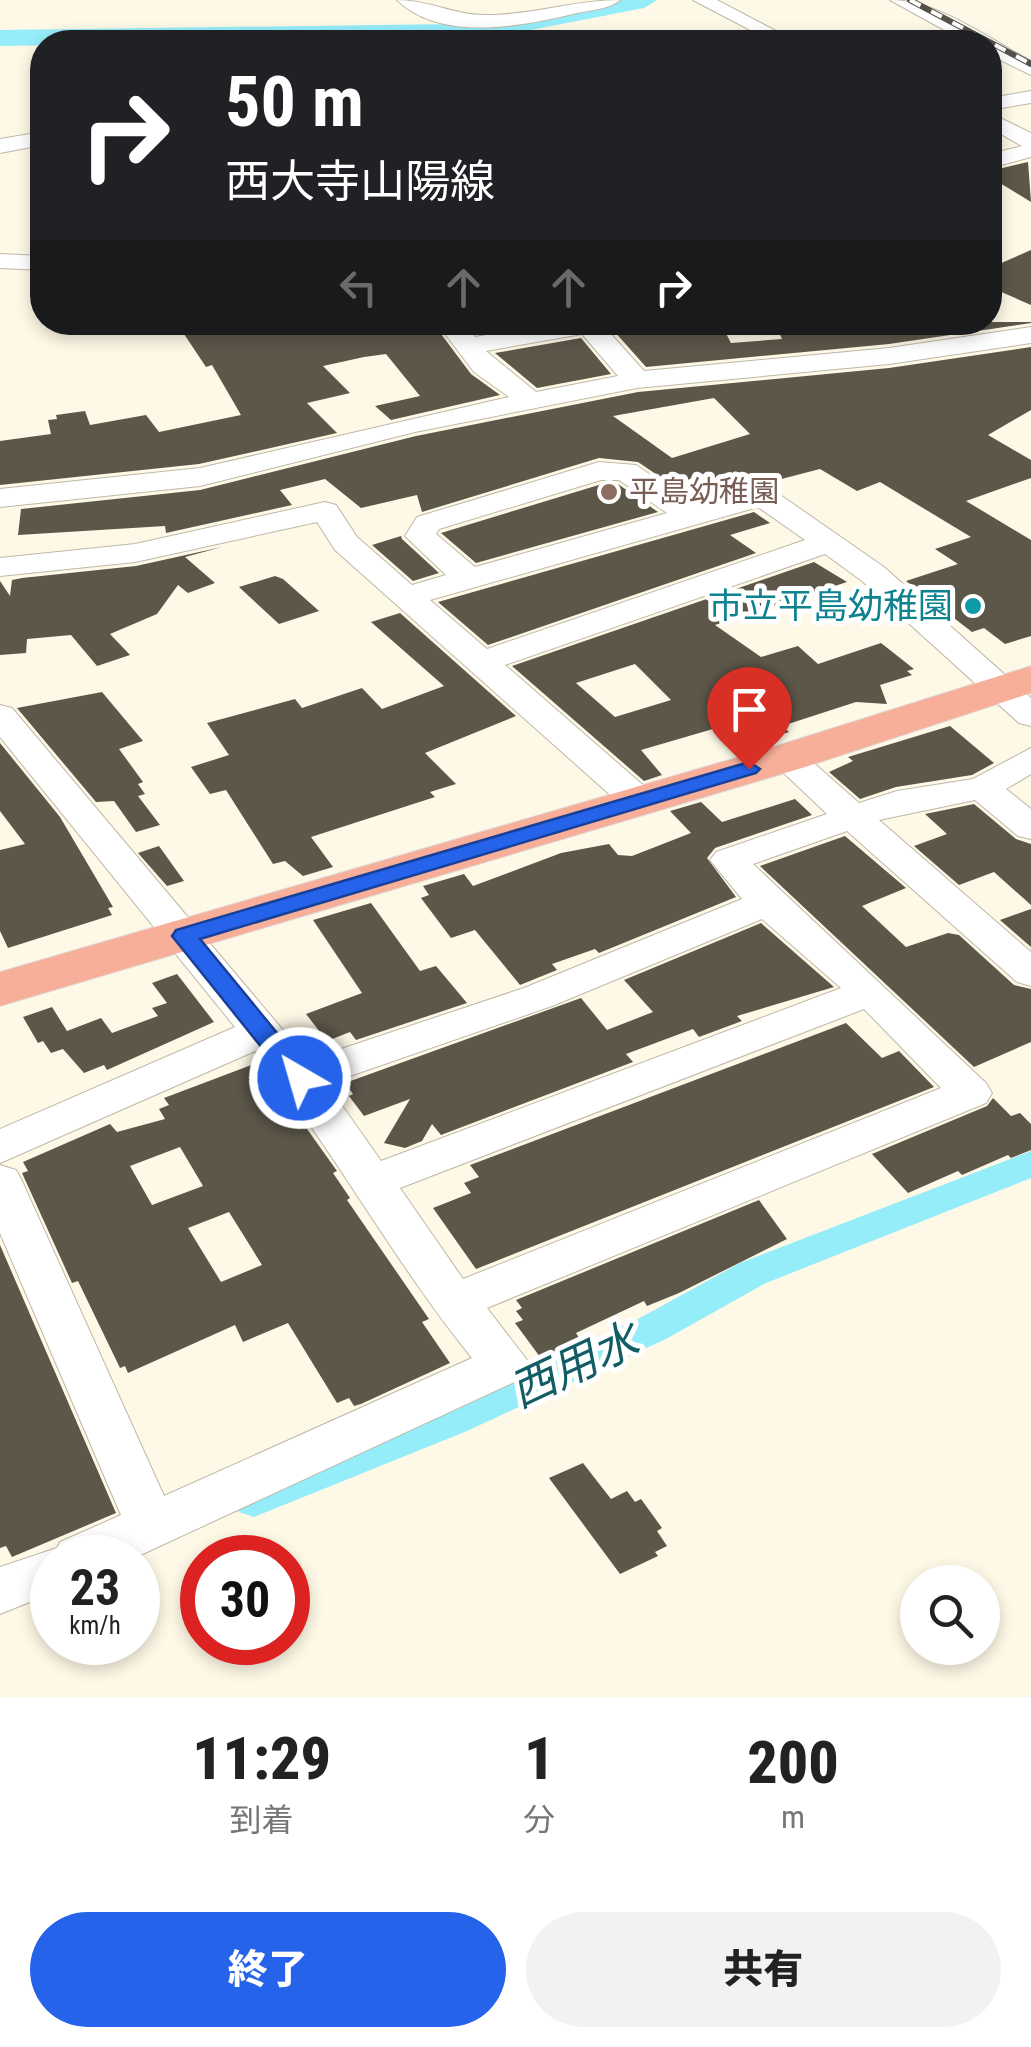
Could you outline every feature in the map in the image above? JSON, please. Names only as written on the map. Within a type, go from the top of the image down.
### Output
[{"type":"main road","points":[[0,990],[786,758],[1022,694]]},
{"type":"street","points":[[406,0],[445,19],[472,22],[527,17],[611,0]]},
{"type":"street","points":[[702,0],[763,30]]},
{"type":"street","points":[[899,0],[957,30]]},
{"type":"street","points":[[1002,54],[1031,69]]},
{"type":"street","points":[[1002,102],[1031,97]]},
{"type":"street","points":[[1002,126],[1031,142]]},
{"type":"street","points":[[0,146],[30,142]]},
{"type":"street","points":[[1002,157],[1031,150]]},
{"type":"street","points":[[0,261],[30,262]]},
{"type":"street","points":[[458,335],[466,347],[530,400]]},
{"type":"street","points":[[466,347],[529,335]]},
{"type":"street","points":[[597,335],[636,380]]},
{"type":"street","points":[[0,498],[200,477],[530,400],[636,380],[889,356],[1031,335]]},
{"type":"street","points":[[493,470],[524,494]]},
{"type":"street","points":[[467,577],[420,536],[428,523],[599,471],[626,472],[688,515]]},
{"type":"street","points":[[408,596],[762,496],[874,574],[1022,694]]},
{"type":"street","points":[[0,567],[135,552],[324,511],[346,543],[485,661],[638,801]]},
{"type":"street","points":[[485,661],[827,543]]},
{"type":"street","points":[[0,715],[300,1078],[454,1302],[506,1364],[131,1535]]},
{"type":"street","points":[[786,758],[1031,972]]},
{"type":"street","points":[[454,1302],[971,1093],[870,992],[768,903],[730,860],[859,819],[898,802],[982,788],[1031,759]]},
{"type":"street","points":[[982,788],[1031,828]]},
{"type":"street","points":[[300,1078],[538,997],[768,903]]},
{"type":"street","points":[[372,1182],[870,992]]},
{"type":"street","points":[[0,1147],[262,1031]]},
{"type":"street","points":[[0,1181],[152,1526]]},
{"type":"street","points":[[0,1591],[30,1578]]},
{"type":"building","points":[[1028,162],[1031,202],[1002,184],[1002,168]]},
{"type":"building","points":[[1031,250],[1031,305],[1002,292],[1002,263]]},
{"type":"building","points":[[1002,322],[1031,323],[1002,327]]},
{"type":"building","points":[[185,335],[442,335],[471,374],[500,395],[391,420],[375,406],[420,396],[386,354],[364,357],[323,366],[350,393],[307,403],[337,433],[199,464],[0,485],[0,441],[51,434],[48,420],[57,419],[56,415],[85,411],[90,425],[146,415],[159,432],[241,415],[212,365],[206,367]]},
{"type":"building","points":[[618,335],[727,335],[731,343],[782,339],[780,335],[950,335],[889,344],[646,367]]},
{"type":"building","points":[[581,338],[611,374],[537,388],[495,353]]},
{"type":"building","points":[[1031,347],[1031,410],[988,435],[1031,460],[1031,478],[966,501],[1031,540],[1031,636],[1005,644],[984,628],[972,632],[906,581],[958,564],[935,549],[971,537],[880,482],[857,491],[820,469],[696,501],[638,462],[599,458],[422,512],[417,495],[361,508],[325,479],[280,490],[292,505],[166,533],[165,526],[18,535],[21,509],[200,490],[416,436],[638,392],[889,368]],"holes":[[[714,398],[750,434],[672,458],[613,416]]]},
{"type":"building","points":[[602,484],[618,484],[658,512],[476,563],[441,533]]},
{"type":"building","points":[[754,512],[770,523],[730,535],[756,553],[488,645],[438,602]]},
{"type":"building","points":[[401,536],[439,573],[413,581],[372,545]]},
{"type":"building","points":[[222,547],[185,557],[215,583],[188,593],[178,585],[157,614],[110,634],[130,655],[97,666],[71,635],[27,639],[26,653],[0,655],[0,581],[10,596],[12,580],[136,566]]},
{"type":"building","points":[[814,562],[847,582],[715,625],[761,657],[798,646],[818,664],[881,643],[914,669],[907,671],[912,675],[880,685],[887,704],[856,702],[782,726],[789,732],[750,744],[730,724],[641,750],[662,775],[644,781],[512,666]],"holes":[[[635,664],[671,700],[615,717],[576,683]]]},
{"type":"building","points":[[275,576],[319,611],[279,624],[239,587]]},
{"type":"building","points":[[400,613],[516,716],[425,753],[456,784],[430,792],[435,797],[311,837],[333,867],[303,876],[285,861],[273,864],[226,790],[210,794],[191,767],[229,755],[207,723],[295,699],[302,708],[362,688],[382,709],[444,686],[371,622]]},
{"type":"building","points":[[102,692],[143,741],[119,749],[143,782],[138,784],[145,794],[138,796],[160,825],[136,832],[114,801],[96,802],[17,708]]},
{"type":"building","points":[[950,726],[994,763],[972,775],[896,787],[860,799],[829,772],[853,761],[848,757]]},
{"type":"building","points":[[0,743],[60,817],[113,907],[108,908],[112,915],[8,948],[0,931],[0,850],[25,844],[0,811]]},
{"type":"building","points":[[795,799],[812,815],[715,848],[707,858],[736,897],[599,953],[595,949],[552,964],[557,970],[520,985],[475,930],[451,938],[421,898],[429,895],[423,886],[464,874],[473,886],[561,853],[609,844],[618,855],[632,856],[691,833],[670,811],[701,802],[722,822]]},
{"type":"building","points":[[974,804],[1016,839],[1031,844],[1031,905],[994,872],[959,885],[914,846],[947,834],[925,814]]},
{"type":"building","points":[[845,836],[906,888],[862,906],[906,947],[948,933],[959,935],[1014,985],[1031,989],[1031,1042],[974,1067],[760,866]]},
{"type":"building","points":[[159,846],[184,881],[167,886],[138,853]]},
{"type":"building","points":[[371,903],[420,971],[436,966],[467,1003],[356,1040],[350,1032],[327,1041],[306,1014],[362,993],[313,920]]},
{"type":"building","points":[[1031,909],[1031,947],[1000,920]]},
{"type":"building","points":[[761,923],[834,987],[737,1016],[742,1021],[699,1037],[693,1029],[626,1054],[633,1062],[441,1135],[432,1124],[422,1141],[405,1148],[384,1143],[410,1099],[364,1116],[349,1096],[353,1094],[345,1083],[581,998],[607,1030],[653,1012],[624,980]]},
{"type":"building","points":[[177,974],[214,1022],[107,1070],[104,1065],[84,1073],[63,1049],[51,1053],[43,1041],[38,1043],[23,1017],[52,1007],[67,1031],[101,1018],[112,1033],[158,1016],[152,1008],[167,1003],[152,983]]},
{"type":"building","points":[[846,1023],[882,1058],[899,1051],[934,1087],[476,1269],[433,1208],[471,1193],[464,1183],[479,1177],[470,1165]]},
{"type":"building","points":[[254,1064],[264,1079],[270,1077],[337,1171],[333,1173],[350,1198],[347,1200],[429,1319],[422,1322],[450,1363],[361,1404],[354,1406],[349,1398],[337,1403],[288,1323],[243,1342],[235,1325],[128,1373],[125,1366],[120,1368],[78,1281],[72,1283],[22,1173],[28,1171],[23,1162],[110,1124],[117,1132],[165,1119],[159,1109],[169,1105],[164,1098]],"holes":[[[180,1147],[203,1186],[152,1205],[130,1166]],[[229,1212],[262,1265],[221,1282],[188,1228]]]},
{"type":"building","points":[[993,1098],[1011,1116],[1020,1113],[1031,1124],[1031,1150],[1011,1158],[1008,1155],[962,1175],[958,1171],[908,1193],[872,1154],[987,1106]]},
{"type":"building","points":[[759,1200],[787,1239],[679,1293],[647,1306],[644,1301],[576,1333],[583,1344],[543,1361],[515,1323],[523,1320],[516,1311],[522,1308],[516,1300]]},
{"type":"building","points":[[0,1245],[116,1513],[64,1535],[30,1535],[30,1549],[12,1557],[6,1546],[0,1548]]},
{"type":"building","points":[[583,1463],[611,1499],[627,1491],[635,1502],[641,1499],[662,1528],[657,1531],[667,1546],[655,1552],[658,1556],[620,1574],[549,1478]]},
{"type":"waterway","points":[[472,30],[644,0]]},
{"type":"waterway","points":[[0,38],[30,38]]},
{"type":"waterway","name":"西用水","points":[[254,1500],[453,1420],[652,1329],[753,1273],[1031,1164]]},
{"type":"railway","points":[[910,0],[967,30]]},
{"type":"railway","points":[[1002,49],[1031,64]]},
{"type":"place","name":"平島幼稚園","points":[[609,492]]},
{"type":"place","name":"市立平島幼稚園","points":[[973,606]]},
{"type":"route","points":[[300,1078],[184,936],[749,769]]}]
